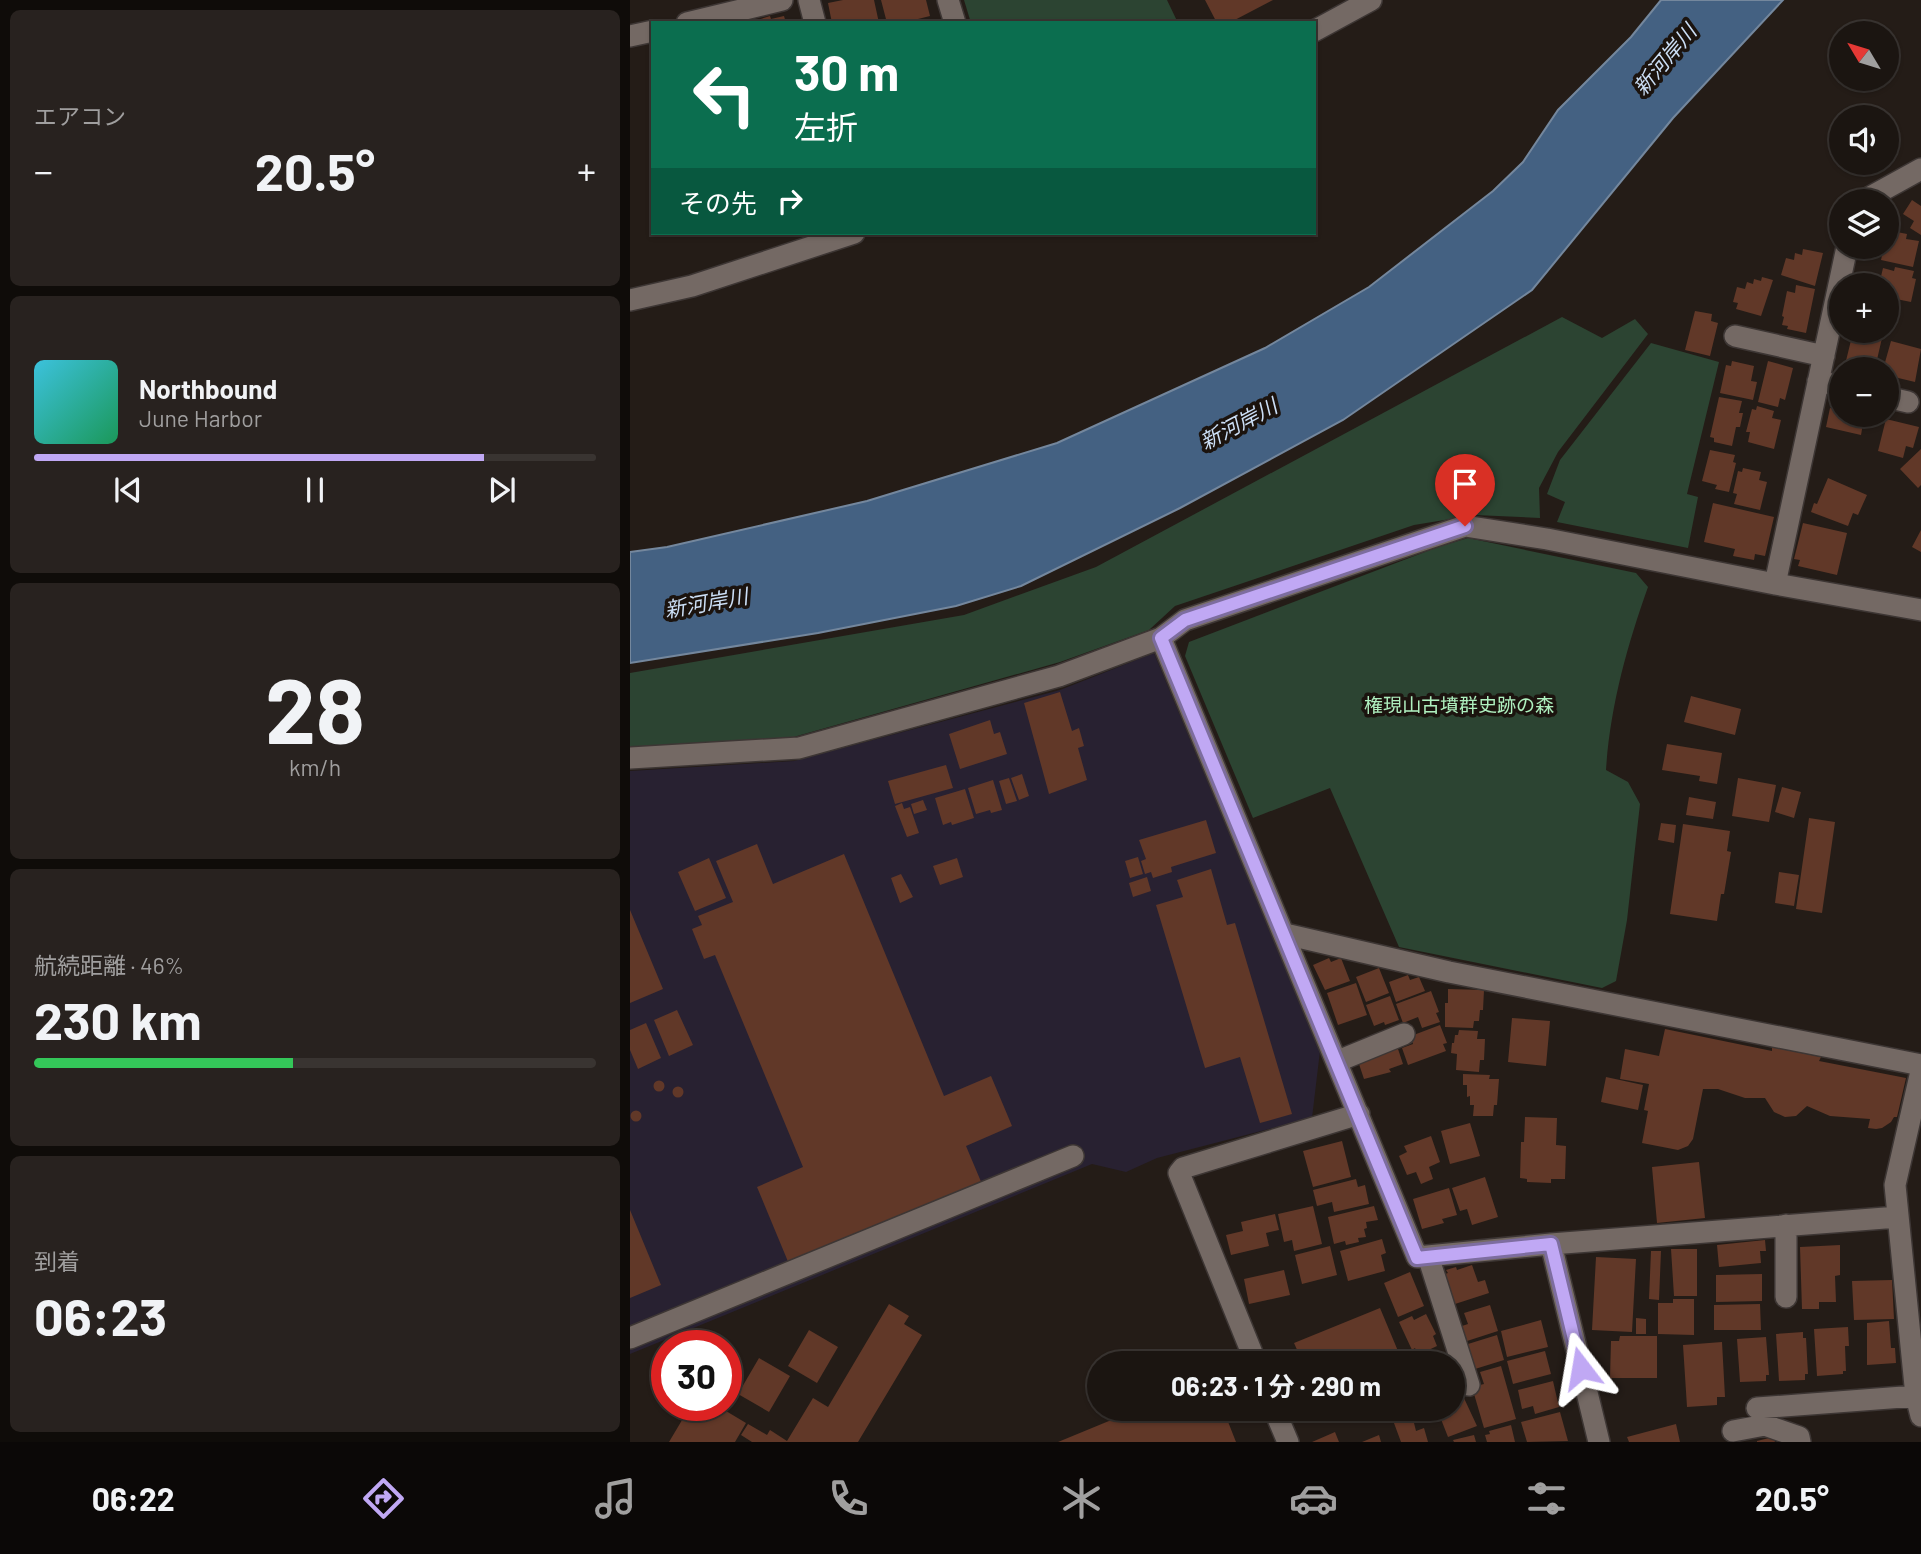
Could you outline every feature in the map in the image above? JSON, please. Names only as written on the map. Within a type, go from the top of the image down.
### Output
[{"type":"street","points":[[809,0],[814,21]]},
{"type":"street","points":[[947,0],[954,21]]},
{"type":"street","points":[[1316,30],[1371,0]]},
{"type":"street","points":[[695,21],[775,1]]},
{"type":"street","points":[[630,36],[651,31]]},
{"type":"street","points":[[1885,189],[1921,169]]},
{"type":"street","points":[[630,300],[692,286],[848,235]]},
{"type":"street","points":[[1775,584],[1844,259]]},
{"type":"street","points":[[1735,336],[1824,356]]},
{"type":"street","points":[[1818,381],[1829,383]]},
{"type":"street","points":[[1899,400],[1908,402]]},
{"type":"street","points":[[630,758],[799,748],[1059,676],[1161,638],[1185,620],[1465,526],[1921,610]]},
{"type":"street","points":[[1161,638],[1417,1258],[1551,1244],[1898,1217]]},
{"type":"street","points":[[1285,934],[1449,972],[1921,1065]]},
{"type":"street","points":[[1338,1062],[1404,1034]]},
{"type":"street","points":[[1757,1408],[1918,1406],[1895,1185],[1921,1071]]},
{"type":"street","points":[[1251,1351],[1178,1173],[1183,1168],[1359,1114]]},
{"type":"street","points":[[630,1338],[1073,1156]]},
{"type":"street","points":[[1786,1225],[1786,1297]]},
{"type":"street","points":[[1551,1244],[1599,1442]]},
{"type":"street","points":[[1428,1256],[1469,1385]]},
{"type":"street","points":[[1279,1421],[1288,1442]]},
{"type":"street","points":[[1733,1432],[1765,1425],[1799,1437],[1800,1442]]},
{"type":"shaded area","points":[[1154,653],[1320,1051],[1312,1118],[1157,1158],[1126,1172],[1092,1164],[688,1330],[651,1330],[651,1345],[630,1354],[630,771],[794,761],[1060,690]]},
{"type":"green space","points":[[964,0],[1167,0],[1177,21],[970,21]]},
{"type":"green space","points":[[1562,317],[1602,338],[1635,319],[1648,334],[1558,452],[1539,488],[1540,518],[1475,515],[1414,525],[1175,606],[1149,630],[1060,662],[790,738],[630,749],[630,673],[964,615],[1096,567]]},
{"type":"green space","points":[[1651,343],[1719,362],[1687,494],[1698,497],[1688,548],[1557,522],[1565,502],[1547,494],[1560,460]]},
{"type":"green space","name":"権現山古墳群史跡の森","points":[[1468,538],[1636,573],[1648,587],[1621,677],[1608,746],[1606,770],[1628,782],[1640,804],[1627,920],[1616,981],[1602,988],[1399,947],[1330,788],[1253,818],[1185,656],[1189,642]]},
{"type":"water","name":"新河岸川","points":[[1661,0],[1783,0],[1673,118],[1532,290],[1343,420],[1180,508],[1021,586],[956,606],[818,633],[630,663],[630,552],[667,547],[867,501],[1057,443],[1265,348],[1369,287],[1493,191],[1523,162],[1558,110],[1631,37]]},
{"type":"building","points":[[874,0],[879,21],[832,21],[828,3]]},
{"type":"building","points":[[881,0],[926,0],[930,16],[910,21],[886,21]]},
{"type":"building","points":[[1205,0],[1273,0],[1233,21],[1216,21]]},
{"type":"building","points":[[770,16],[771,19],[784,16],[785,21],[754,21]]},
{"type":"building","points":[[1912,200],[1921,206],[1921,235],[1910,228],[1914,221],[1903,214]]},
{"type":"building","points":[[1899,232],[1907,234],[1906,239],[1919,241],[1913,267],[1881,260],[1899,259]]},
{"type":"building","points":[[1803,249],[1823,253],[1815,286],[1781,275],[1786,258],[1794,260],[1795,253],[1802,255]]},
{"type":"building","points":[[1895,267],[1914,271],[1912,278],[1916,279],[1911,302],[1899,300],[1899,273],[1882,273],[1883,268],[1894,271]]},
{"type":"building","points":[[1762,277],[1773,280],[1761,316],[1736,309],[1738,303],[1733,302],[1737,287],[1745,289],[1747,282],[1753,284],[1754,279],[1761,281]]},
{"type":"building","points":[[1796,285],[1815,289],[1806,333],[1787,329],[1788,326],[1782,325],[1787,291],[1795,293]]},
{"type":"building","points":[[1695,311],[1712,314],[1711,321],[1718,323],[1710,356],[1685,350]]},
{"type":"building","points":[[1850,343],[1881,343],[1878,357],[1847,357]]},
{"type":"building","points":[[1890,343],[1921,349],[1915,382],[1899,378],[1899,357],[1887,357]]},
{"type":"building","points":[[1732,361],[1754,366],[1751,381],[1757,382],[1753,400],[1720,393],[1726,365],[1731,366]]},
{"type":"building","points":[[1768,361],[1793,368],[1785,400],[1780,398],[1778,407],[1758,402]]},
{"type":"building","points":[[1719,397],[1742,401],[1740,427],[1736,427],[1732,446],[1714,442],[1714,438],[1710,437]]},
{"type":"building","points":[[1757,406],[1774,411],[1772,418],[1781,420],[1774,449],[1748,442],[1750,432],[1746,432],[1752,409],[1756,410]]},
{"type":"building","points":[[1829,413],[1829,427],[1862,427],[1861,435],[1826,427]]},
{"type":"building","points":[[1899,422],[1919,427],[1913,448],[1906,446],[1903,458],[1878,451],[1884,427],[1899,427]]},
{"type":"building","points":[[1921,449],[1921,485],[1918,488],[1900,469]]},
{"type":"building","points":[[1710,450],[1735,455],[1733,462],[1736,463],[1729,492],[1715,489],[1717,485],[1702,481]]},
{"type":"building","points":[[1743,468],[1761,472],[1759,480],[1767,482],[1760,510],[1734,504],[1737,494],[1733,493],[1738,471],[1742,472]]},
{"type":"building","points":[[1828,478],[1867,495],[1858,515],[1853,513],[1848,526],[1811,512]]},
{"type":"building","points":[[1713,503],[1774,517],[1765,556],[1755,554],[1754,560],[1733,556],[1735,549],[1704,542]]},
{"type":"building","points":[[1803,523],[1847,533],[1837,575],[1798,566],[1800,560],[1794,559]]},
{"type":"building","points":[[1921,530],[1921,552],[1912,547]]},
{"type":"building","points":[[1060,692],[1072,731],[1079,728],[1084,746],[1078,748],[1087,780],[1049,794],[1024,703]]},
{"type":"building","points":[[1691,696],[1741,709],[1735,735],[1684,722]]},
{"type":"building","points":[[990,720],[994,734],[1000,732],[1007,754],[960,769],[949,734]]},
{"type":"building","points":[[1667,744],[1722,753],[1717,784],[1699,781],[1700,776],[1662,770]]},
{"type":"building","points":[[946,765],[953,788],[895,804],[888,781]]},
{"type":"building","points":[[1022,774],[1029,796],[1019,800],[1011,778]]},
{"type":"building","points":[[1009,778],[1017,801],[1006,804],[999,781]]},
{"type":"building","points":[[1738,778],[1776,785],[1769,822],[1732,816]]},
{"type":"building","points":[[993,780],[1002,810],[976,814],[968,788]]},
{"type":"building","points":[[1782,787],[1801,792],[1794,818],[1775,812]]},
{"type":"building","points":[[965,789],[974,818],[943,825],[935,798]]},
{"type":"building","points":[[1689,797],[1716,802],[1713,819],[1686,815]]},
{"type":"building","points":[[923,800],[927,810],[914,814],[911,804]]},
{"type":"building","points":[[902,803],[904,809],[910,807],[919,833],[907,837],[895,806]]},
{"type":"building","points":[[1809,818],[1835,822],[1822,913],[1796,909]]},
{"type":"building","points":[[1206,820],[1216,853],[1171,867],[1172,872],[1153,878],[1151,872],[1145,874],[1141,861],[1146,859],[1139,840]]},
{"type":"building","points":[[1661,823],[1676,825],[1674,843],[1658,840]]},
{"type":"building","points":[[1683,824],[1730,831],[1727,851],[1731,852],[1717,921],[1670,914]]},
{"type":"building","points":[[757,844],[773,884],[844,854],[944,1096],[991,1076],[1012,1126],[966,1146],[982,1184],[789,1264],[757,1187],[803,1167],[715,955],[704,959],[692,929],[702,925],[698,916],[733,902],[716,861]]},
{"type":"building","points":[[1138,857],[1143,874],[1130,878],[1125,861]]},
{"type":"building","points":[[709,858],[726,898],[695,911],[678,872]]},
{"type":"building","points":[[957,858],[963,877],[940,885],[933,866]]},
{"type":"building","points":[[1211,869],[1227,925],[1235,923],[1292,1114],[1260,1123],[1240,1057],[1205,1068],[1156,905],[1183,897],[1177,880]]},
{"type":"building","points":[[1779,872],[1799,875],[1794,906],[1775,903]]},
{"type":"building","points":[[901,874],[913,897],[900,903],[891,878]]},
{"type":"building","points":[[1147,877],[1151,891],[1133,897],[1129,883]]},
{"type":"building","points":[[630,910],[663,989],[630,1003]]},
{"type":"building","points":[[1329,958],[1331,962],[1341,958],[1350,981],[1325,990],[1313,965]]},
{"type":"building","points":[[1379,968],[1389,993],[1366,1002],[1356,977]]},
{"type":"building","points":[[1408,975],[1410,980],[1419,977],[1425,991],[1396,1002],[1389,982]]},
{"type":"building","points":[[1356,983],[1367,1015],[1338,1025],[1327,993]]},
{"type":"building","points":[[1448,989],[1484,990],[1483,1010],[1480,1010],[1479,1021],[1474,1021],[1473,1028],[1445,1027]]},
{"type":"building","points":[[1431,991],[1440,1022],[1422,1028],[1418,1017],[1403,1023],[1396,1004]]},
{"type":"building","points":[[1390,996],[1399,1020],[1374,1026],[1366,1005]]},
{"type":"building","points":[[677,1010],[693,1045],[669,1056],[654,1020]]},
{"type":"building","points":[[1512,1018],[1550,1021],[1546,1066],[1508,1062]]},
{"type":"building","points":[[646,1023],[661,1058],[638,1069],[630,1050],[630,1030]]},
{"type":"building","points":[[1440,1025],[1447,1043],[1443,1044],[1446,1051],[1408,1065],[1402,1048],[1413,1044],[1411,1036]]},
{"type":"building","points":[[1665,1029],[1772,1051],[1772,1047],[1821,1057],[1819,1061],[1906,1078],[1897,1117],[1882,1128],[1876,1129],[1868,1128],[1870,1119],[1830,1116],[1807,1106],[1796,1116],[1785,1117],[1774,1112],[1765,1098],[1745,1098],[1718,1089],[1703,1089],[1693,1139],[1688,1146],[1678,1150],[1642,1143],[1648,1111],[1644,1110],[1649,1084],[1620,1079],[1625,1049],[1659,1056]]},
{"type":"building","points":[[1459,1030],[1478,1031],[1477,1039],[1485,1039],[1484,1060],[1480,1060],[1479,1072],[1456,1070],[1457,1054],[1451,1053],[1452,1043]]},
{"type":"building","points":[[1397,1046],[1403,1064],[1389,1069],[1391,1072],[1364,1079],[1359,1064],[1362,1063],[1361,1060]]},
{"type":"building","points":[[1463,1074],[1490,1075],[1489,1079],[1499,1079],[1497,1105],[1494,1105],[1493,1116],[1473,1116],[1474,1105],[1470,1105],[1470,1096],[1467,1097]]},
{"type":"building","points":[[1606,1077],[1643,1085],[1638,1110],[1601,1102]]},
{"type":"building","points":[[659,1081],[663,1082],[663,1090],[659,1091],[655,1090],[654,1086],[655,1082]]},
{"type":"building","points":[[678,1087],[682,1088],[682,1096],[678,1097],[674,1096],[673,1092],[674,1088]]},
{"type":"building","points":[[636,1111],[640,1112],[640,1120],[636,1121],[632,1120],[631,1116],[632,1112]]},
{"type":"building","points":[[1525,1117],[1557,1118],[1556,1145],[1566,1146],[1565,1179],[1551,1179],[1551,1183],[1527,1182],[1527,1179],[1520,1178]]},
{"type":"building","points":[[1470,1123],[1480,1156],[1450,1164],[1441,1131]]},
{"type":"building","points":[[1431,1136],[1440,1162],[1429,1167],[1433,1179],[1421,1184],[1416,1172],[1407,1175],[1399,1156],[1407,1152],[1404,1146]]},
{"type":"building","points":[[1342,1141],[1351,1177],[1313,1187],[1303,1151]]},
{"type":"building","points":[[1699,1162],[1705,1218],[1657,1223],[1652,1167]]},
{"type":"building","points":[[1485,1177],[1498,1217],[1472,1225],[1467,1209],[1460,1211],[1452,1188]]},
{"type":"building","points":[[1356,1179],[1358,1187],[1365,1185],[1369,1204],[1334,1212],[1332,1202],[1317,1206],[1313,1190]]},
{"type":"building","points":[[1449,1188],[1457,1215],[1442,1219],[1444,1223],[1422,1229],[1413,1199]]},
{"type":"building","points":[[1313,1206],[1322,1244],[1294,1251],[1292,1240],[1284,1242],[1278,1214]]},
{"type":"building","points":[[1374,1206],[1378,1220],[1366,1222],[1366,1237],[1346,1245],[1345,1241],[1334,1244],[1328,1217]]},
{"type":"building","points":[[630,1210],[661,1285],[630,1298]]},
{"type":"building","points":[[1275,1214],[1279,1230],[1266,1233],[1269,1246],[1231,1255],[1226,1235],[1243,1231],[1241,1222]]},
{"type":"building","points":[[1382,1239],[1386,1253],[1381,1255],[1385,1271],[1348,1281],[1340,1251]]},
{"type":"building","points":[[1765,1240],[1766,1251],[1760,1251],[1761,1263],[1719,1267],[1717,1245]]},
{"type":"building","points":[[1840,1245],[1840,1275],[1835,1276],[1836,1302],[1819,1302],[1819,1309],[1802,1309],[1800,1247]]},
{"type":"building","points":[[1330,1246],[1337,1275],[1302,1284],[1295,1255]]},
{"type":"building","points":[[1671,1249],[1697,1249],[1697,1296],[1674,1296]]},
{"type":"building","points":[[1651,1251],[1661,1251],[1659,1300],[1649,1299]]},
{"type":"building","points":[[1596,1257],[1636,1259],[1632,1332],[1592,1330]]},
{"type":"building","points":[[1472,1265],[1478,1282],[1485,1280],[1489,1293],[1455,1304],[1446,1270]]},
{"type":"building","points":[[1284,1270],[1290,1295],[1249,1304],[1244,1279]]},
{"type":"building","points":[[1410,1272],[1424,1306],[1398,1317],[1384,1283]]},
{"type":"building","points":[[1762,1274],[1762,1301],[1716,1302],[1716,1275]]},
{"type":"building","points":[[1892,1280],[1894,1319],[1854,1320],[1852,1281]]},
{"type":"building","points":[[1673,1299],[1694,1299],[1694,1335],[1658,1334],[1658,1303],[1673,1303]]},
{"type":"building","points":[[889,1304],[909,1316],[904,1324],[922,1335],[858,1442],[752,1442],[741,1435],[748,1424],[767,1435],[770,1430],[787,1441],[813,1398],[828,1407]]},
{"type":"building","points":[[1760,1304],[1761,1330],[1714,1330],[1714,1305]]},
{"type":"building","points":[[1490,1305],[1498,1331],[1467,1341],[1462,1326],[1468,1324],[1464,1313]]},
{"type":"building","points":[[1380,1308],[1398,1351],[1298,1351],[1294,1343]]},
{"type":"building","points":[[1426,1314],[1436,1334],[1433,1336],[1437,1346],[1426,1351],[1416,1351],[1415,1348],[1412,1350],[1399,1322],[1412,1316],[1414,1320]]},
{"type":"building","points":[[1636,1318],[1646,1319],[1646,1334],[1636,1334]]},
{"type":"building","points":[[1541,1320],[1548,1347],[1507,1357],[1501,1331]]},
{"type":"building","points":[[1889,1321],[1891,1348],[1895,1348],[1896,1363],[1867,1365],[1867,1323]]},
{"type":"building","points":[[1848,1327],[1849,1346],[1845,1346],[1846,1371],[1843,1371],[1843,1374],[1817,1376],[1814,1329]]},
{"type":"building","points":[[809,1330],[838,1347],[817,1383],[788,1366]]},
{"type":"building","points":[[1803,1332],[1803,1338],[1806,1338],[1808,1374],[1805,1374],[1805,1380],[1779,1381],[1776,1334]]},
{"type":"building","points":[[1497,1335],[1504,1360],[1475,1369],[1468,1344]]},
{"type":"building","points":[[1620,1336],[1657,1336],[1657,1378],[1610,1378],[1611,1341],[1619,1341]]},
{"type":"building","points":[[1766,1337],[1769,1375],[1766,1375],[1766,1381],[1740,1382],[1737,1339]]},
{"type":"building","points":[[1722,1342],[1725,1397],[1717,1397],[1717,1405],[1687,1407],[1683,1345]]},
{"type":"building","points":[[1545,1351],[1551,1374],[1513,1384],[1507,1361]]},
{"type":"building","points":[[759,1358],[790,1376],[769,1412],[742,1396],[742,1387]]},
{"type":"building","points":[[1501,1366],[1516,1419],[1484,1428],[1472,1387],[1484,1384],[1480,1372]]},
{"type":"building","points":[[1553,1381],[1559,1407],[1535,1414],[1533,1406],[1522,1409],[1518,1390]]},
{"type":"building","points":[[1465,1400],[1477,1426],[1448,1437],[1442,1421],[1465,1421]]},
{"type":"building","points":[[1560,1412],[1568,1441],[1527,1442],[1521,1422]]},
{"type":"building","points":[[681,1421],[742,1421],[746,1423],[735,1442],[669,1442]]},
{"type":"building","points":[[1109,1421],[1228,1421],[1236,1442],[1058,1442]]},
{"type":"building","points":[[1393,1421],[1417,1421],[1414,1423],[1416,1431],[1424,1428],[1428,1442],[1401,1442]]},
{"type":"building","points":[[1676,1424],[1680,1442],[1629,1442],[1627,1437]]},
{"type":"building","points":[[1511,1425],[1515,1442],[1487,1442],[1485,1435],[1490,1434],[1489,1431]]},
{"type":"building","points":[[1335,1432],[1339,1442],[1312,1442]]},
{"type":"building","points":[[1379,1435],[1381,1442],[1362,1442]]},
{"type":"building","points":[[1474,1435],[1476,1442],[1453,1440]]},
{"type":"building","points":[[1773,1437],[1775,1442],[1757,1442],[1757,1441]]},
{"type":"route","points":[[1465,526],[1185,620],[1161,638],[1417,1258],[1551,1244],[1581,1368]]}]
